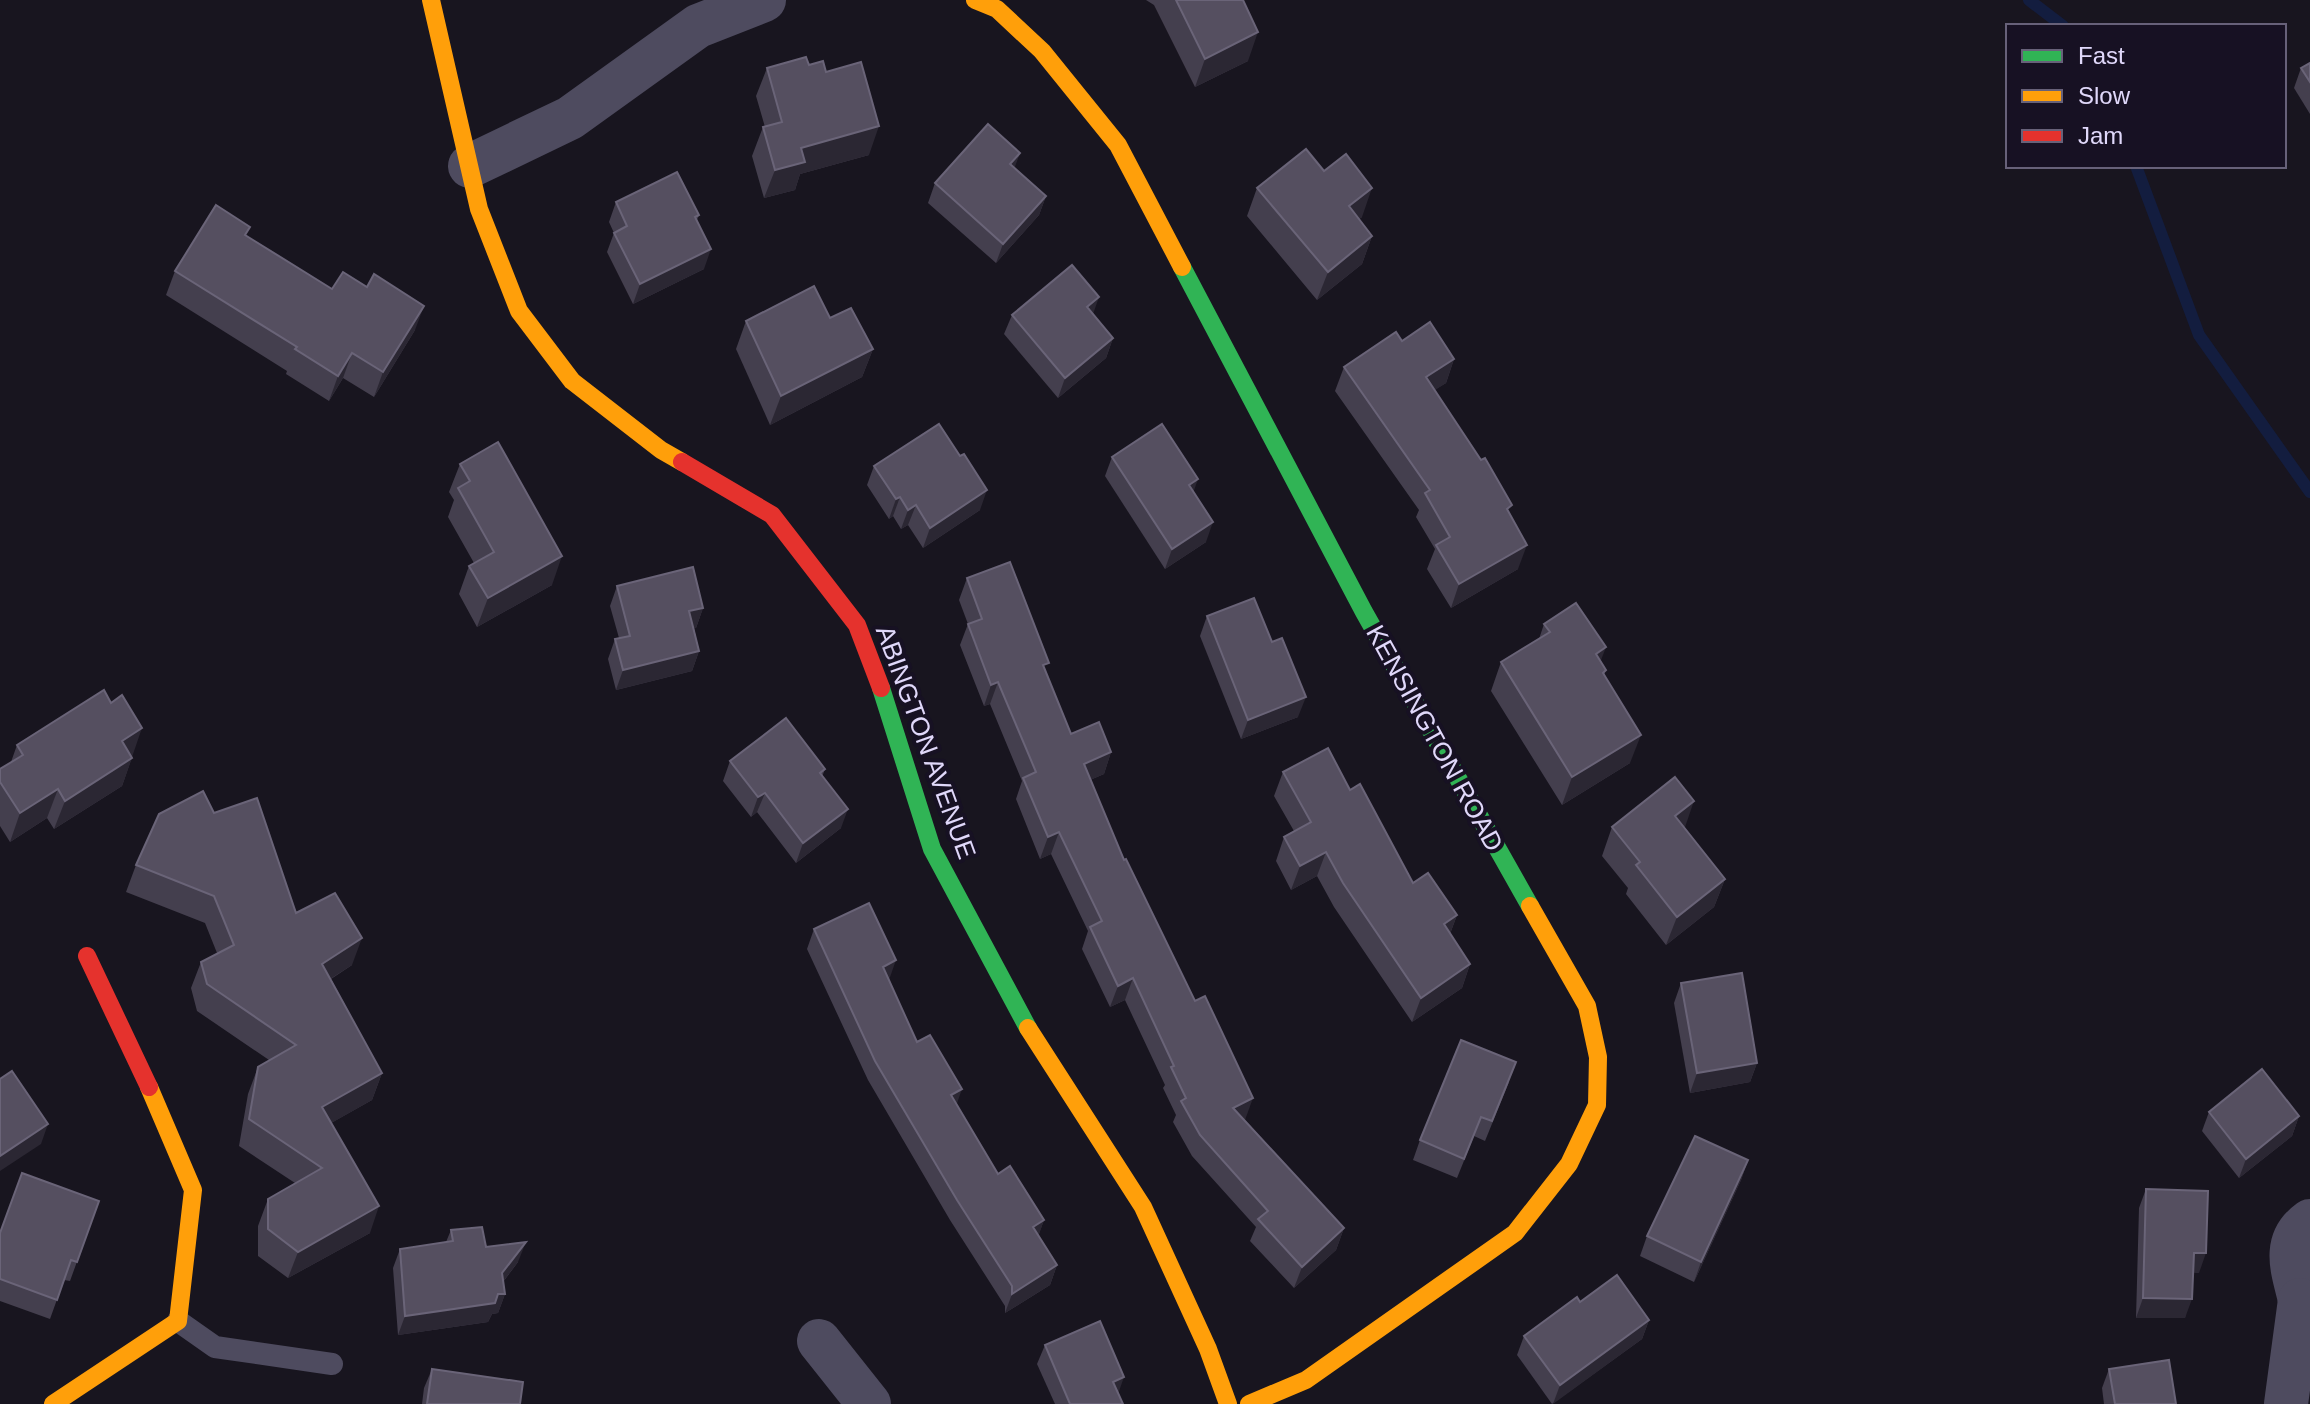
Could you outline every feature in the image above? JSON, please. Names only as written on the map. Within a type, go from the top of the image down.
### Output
[{"type":"street","name":"ABINGTON AVENUE","points":[[431,0],[479,209],[519,311],[572,381],[661,450],[772,515],[857,625],[879,680],[932,849],[1029,1029],[1143,1207],[1208,1349],[1228,1404]]},
{"type":"street","points":[[470,166],[570,118],[698,26],[764,0]]},
{"type":"street","name":"KENSINGTON ROAD","points":[[975,0],[997,9],[1042,51],[1118,145],[1364,612],[1587,1006],[1598,1057],[1597,1105],[1575,1152],[1515,1233],[1306,1380],[1249,1404]]},
{"type":"street","points":[[53,1404],[178,1321],[193,1190],[145,1078],[87,956]]},
{"type":"street","points":[[2286,1404],[2305,1301],[2290,1255],[2298,1230],[2310,1221]]},
{"type":"street","points":[[819,1341],[869,1404]]},
{"type":"lane","points":[[178,1321],[215,1347],[332,1364]]},
{"type":"building","points":[[1176,0],[1243,0],[1258,32],[1205,59]]},
{"type":"building","points":[[806,57],[809,65],[823,61],[826,72],[861,62],[879,126],[801,148],[805,162],[775,170],[763,127],[782,122],[767,68]]},
{"type":"building","points":[[2310,63],[2310,82],[2301,68]]},
{"type":"building","points":[[988,124],[1020,153],[1010,164],[1046,196],[1003,244],[935,183]]},
{"type":"building","points":[[1306,149],[1324,171],[1346,154],[1372,188],[1349,206],[1372,236],[1328,272],[1257,188]]},
{"type":"building","points":[[677,172],[699,215],[695,217],[711,249],[640,284],[614,233],[627,226],[616,202]]},
{"type":"building","points":[[216,205],[250,227],[245,235],[332,289],[343,272],[367,287],[374,274],[424,306],[383,372],[352,353],[338,376],[175,271]]},
{"type":"building","points":[[1072,265],[1099,297],[1087,307],[1113,338],[1065,378],[1012,315]]},
{"type":"building","points":[[814,286],[830,318],[851,308],[873,349],[781,396],[746,321]]},
{"type":"building","points":[[1430,322],[1454,359],[1426,377],[1481,460],[1485,458],[1512,505],[1507,509],[1527,545],[1459,584],[1436,545],[1450,537],[1425,493],[1430,490],[1344,367],[1396,332],[1402,341]]},
{"type":"building","points":[[939,424],[960,456],[964,454],[987,490],[930,528],[916,505],[908,510],[900,497],[896,499],[874,466]]},
{"type":"building","points":[[1162,424],[1198,479],[1189,485],[1213,522],[1172,549],[1112,457]]},
{"type":"building","points":[[498,442],[562,556],[488,598],[469,566],[494,552],[458,488],[470,481],[460,464]]},
{"type":"building","points":[[1010,562],[1049,663],[1043,665],[1071,734],[1099,722],[1111,752],[1084,764],[1124,860],[1195,1001],[1205,996],[1253,1098],[1233,1108],[1344,1228],[1302,1267],[1258,1219],[1268,1211],[1200,1135],[1181,1101],[1186,1098],[1171,1067],[1174,1066],[1133,978],[1118,986],[1090,927],[1102,921],[1059,832],[1048,837],[1023,778],[1036,772],[998,682],[991,685],[968,624],[982,619],[967,578]]},
{"type":"building","points":[[693,567],[703,608],[689,611],[699,651],[623,670],[615,639],[630,636],[617,586]]},
{"type":"building","points":[[1254,598],[1272,642],[1282,638],[1306,697],[1248,720],[1207,616]]},
{"type":"building","points":[[1576,603],[1606,647],[1596,654],[1606,670],[1603,673],[1641,735],[1572,777],[1501,662],[1550,632],[1544,624]]},
{"type":"building","points":[[104,690],[111,703],[122,695],[142,728],[122,741],[132,758],[65,801],[58,789],[20,813],[0,782],[0,769],[23,755],[17,745]]},
{"type":"building","points":[[786,718],[825,769],[820,773],[848,809],[803,843],[765,793],[758,797],[730,761]]},
{"type":"building","points":[[1328,748],[1350,790],[1360,784],[1413,883],[1428,873],[1457,915],[1444,924],[1470,964],[1421,998],[1343,883],[1326,852],[1300,866],[1284,837],[1311,822],[1283,772]]},
{"type":"building","points":[[1675,777],[1694,801],[1675,816],[1725,879],[1677,917],[1636,865],[1640,862],[1612,827]]},
{"type":"building","points":[[203,791],[214,813],[257,798],[296,913],[335,893],[362,938],[322,964],[382,1073],[322,1107],[379,1206],[298,1252],[268,1229],[268,1199],[322,1168],[249,1119],[258,1067],[296,1045],[207,984],[201,962],[234,945],[214,896],[136,865],[159,814]]},
{"type":"building","points":[[869,903],[896,960],[883,967],[917,1042],[930,1035],[962,1089],[951,1095],[998,1174],[1010,1166],[1044,1220],[1033,1227],[1057,1265],[1012,1294],[1012,1286],[875,1061],[814,929]]},
{"type":"building","points":[[1742,973],[1757,1063],[1697,1073],[1681,983]]},
{"type":"building","points":[[1461,1040],[1516,1062],[1492,1121],[1481,1117],[1464,1159],[1420,1140]]},
{"type":"building","points":[[2262,1069],[2299,1116],[2246,1159],[2209,1112]]},
{"type":"building","points":[[12,1071],[48,1124],[0,1156],[0,1079]]},
{"type":"building","points":[[1695,1136],[1748,1160],[1701,1262],[1647,1236]]},
{"type":"building","points":[[22,1173],[99,1201],[77,1262],[71,1260],[57,1300],[0,1279],[0,1233]]},
{"type":"building","points":[[2146,1189],[2208,1191],[2206,1253],[2194,1253],[2192,1299],[2143,1298]]},
{"type":"building","points":[[482,1227],[486,1247],[526,1242],[502,1273],[505,1294],[498,1294],[495,1303],[405,1316],[400,1249],[453,1241],[451,1230]]},
{"type":"building","points":[[1617,1275],[1649,1320],[1560,1385],[1524,1336],[1577,1297],[1580,1302]]},
{"type":"building","points":[[1100,1321],[1124,1377],[1113,1382],[1123,1404],[1070,1404],[1045,1345]]},
{"type":"building","points":[[2169,1360],[2176,1404],[2115,1404],[2109,1369]]},
{"type":"building","points":[[432,1369],[523,1382],[520,1404],[427,1404]]},
{"type":"waterway","points":[[2029,0],[2060,24]]},
{"type":"waterway","points":[[2137,168],[2199,335],[2310,492]]},
{"type":"traffic: fast","points":[[1182,267],[1364,612],[1530,906]]},
{"type":"traffic: fast","points":[[881,688],[932,849],[1028,1028]]},
{"type":"traffic: slow","points":[[431,0],[479,209],[519,311],[572,381],[661,450],[682,462]]},
{"type":"traffic: slow","points":[[975,0],[997,9],[1042,51],[1118,145],[1182,267]]},
{"type":"traffic: slow","points":[[1249,1404],[1306,1380],[1515,1233],[1569,1164],[1597,1105],[1598,1057],[1587,1006],[1530,906]]},
{"type":"traffic: slow","points":[[1028,1028],[1143,1207],[1208,1349],[1228,1404]]},
{"type":"traffic: slow","points":[[53,1404],[178,1321],[193,1190],[149,1087]]},
{"type":"traffic: jam","points":[[682,462],[772,515],[857,625],[881,688]]},
{"type":"traffic: jam","points":[[87,956],[149,1087]]}]
